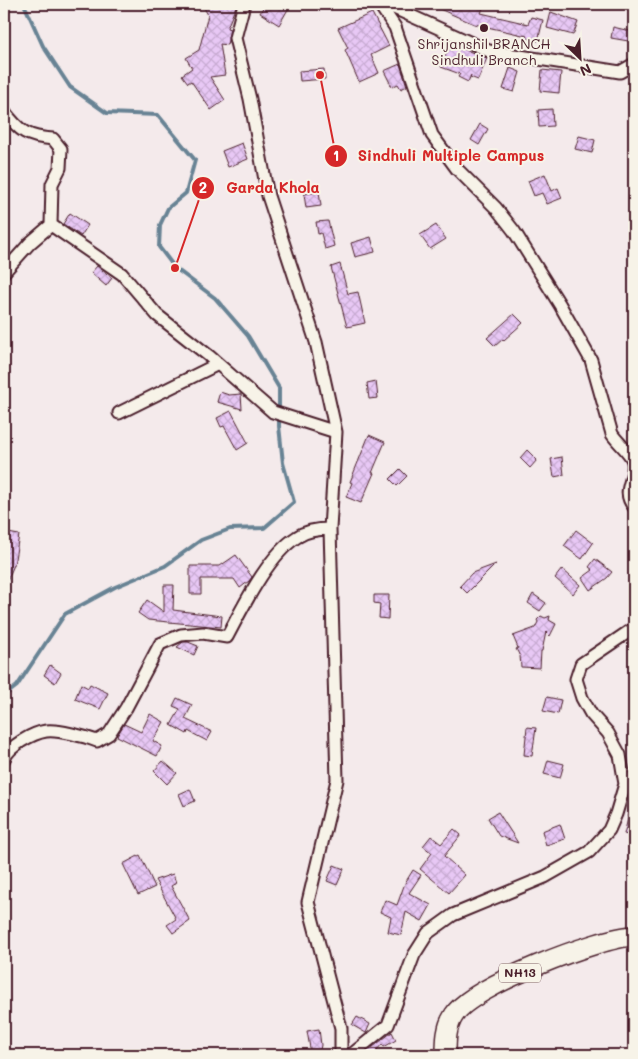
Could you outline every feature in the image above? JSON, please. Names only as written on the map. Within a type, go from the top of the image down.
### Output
[{"type":"highway","name":"NH13","points":[[446,1055],[448,1029],[454,1014],[465,1002],[484,989],[563,955],[602,942],[634,936]]},
{"type":"street","points":[[244,4],[235,38],[250,99],[268,196],[316,342],[336,432],[330,529],[337,780],[308,902],[341,1028],[341,1055]]},
{"type":"street","points":[[379,4],[395,27],[432,135],[457,169],[496,208],[514,231],[560,305],[591,360],[612,434],[618,444],[630,455],[633,462],[628,488],[628,500],[634,507]]},
{"type":"street","points":[[385,4],[489,51],[620,72],[634,64]]},
{"type":"street","points":[[4,111],[23,133],[53,139],[61,149],[60,168],[52,184],[51,225],[30,243],[4,272]]},
{"type":"street","points":[[51,225],[122,274],[157,315],[218,364],[273,412],[336,432]]},
{"type":"street","points":[[119,413],[218,364]]},
{"type":"street","points":[[4,759],[5,755],[19,742],[47,730],[84,736],[97,741],[109,734],[126,708],[160,644],[181,635],[203,633],[227,637],[258,582],[276,556],[297,537],[316,529],[330,529]]},
{"type":"street","points":[[352,1055],[388,1025],[414,955],[428,933],[453,914],[546,877],[589,852],[609,830],[625,784],[620,756],[608,733],[591,714],[582,698],[576,679],[581,664],[634,628]]},
{"type":"building","points":[[202,4],[231,4],[236,6],[227,28],[230,29],[227,45],[220,44],[225,75],[210,77],[225,100],[211,110],[191,81],[188,83],[182,75],[192,68],[186,58],[199,50],[208,15]]},
{"type":"building","points":[[265,4],[291,4],[279,25],[260,13]]},
{"type":"building","points":[[428,4],[485,4],[481,13],[528,24],[531,17],[543,20],[538,41],[526,38],[527,36],[474,24]]},
{"type":"building","points":[[551,12],[578,22],[573,35],[547,28]]},
{"type":"building","points":[[372,13],[389,46],[371,55],[379,73],[359,82],[345,50],[348,48],[338,28]]},
{"type":"building","points":[[613,27],[634,32],[634,42],[611,38]]},
{"type":"building","points":[[450,44],[487,58],[478,80],[470,77],[468,82],[458,77],[460,74],[441,67]]},
{"type":"building","points":[[400,64],[407,86],[401,89],[398,84],[392,87],[384,71]]},
{"type":"building","points":[[510,68],[520,72],[514,92],[503,89]]},
{"type":"building","points":[[324,69],[325,79],[300,81],[299,71]]},
{"type":"building","points":[[542,70],[561,72],[559,93],[540,91]]},
{"type":"building","points":[[552,109],[553,126],[539,127],[538,110]]},
{"type":"building","points":[[480,124],[488,129],[479,145],[471,140]]},
{"type":"building","points":[[579,136],[595,140],[592,153],[575,149]]},
{"type":"building","points":[[242,143],[248,159],[228,167],[222,151]]},
{"type":"building","points":[[545,174],[552,191],[558,188],[562,198],[547,204],[542,193],[534,196],[528,181]]},
{"type":"building","points":[[319,192],[321,206],[306,208],[304,194]]},
{"type":"building","points":[[70,213],[88,225],[81,236],[63,224]]},
{"type":"building","points":[[328,221],[334,246],[325,249],[321,233],[318,234],[316,222]]},
{"type":"building","points":[[436,225],[446,239],[430,249],[420,235]]},
{"type":"building","points":[[371,237],[375,252],[355,257],[351,243]]},
{"type":"building","points":[[340,264],[348,294],[358,292],[365,323],[347,327],[331,267]]},
{"type":"building","points":[[97,266],[112,278],[106,286],[91,273]]},
{"type":"building","points":[[514,314],[523,323],[495,346],[487,338]]},
{"type":"building","points":[[376,381],[378,398],[369,399],[367,383]]},
{"type":"building","points":[[220,392],[229,395],[241,394],[242,409],[217,402]]},
{"type":"building","points":[[231,411],[248,443],[237,450],[224,426],[221,427],[217,418]]},
{"type":"building","points":[[369,435],[385,442],[361,503],[346,497]]},
{"type":"building","points":[[527,450],[537,460],[530,468],[520,458]]},
{"type":"building","points":[[562,457],[564,475],[554,477],[551,459]]},
{"type":"building","points":[[400,469],[407,476],[397,486],[390,479]]},
{"type":"building","points":[[576,530],[593,543],[582,559],[564,546]]},
{"type":"building","points":[[8,533],[19,535],[14,565],[4,588],[4,558]]},
{"type":"building","points":[[236,555],[252,577],[249,581],[240,588],[234,579],[201,579],[201,594],[190,594],[190,566],[220,566]]},
{"type":"building","points":[[595,559],[612,572],[590,590],[582,578],[593,570],[589,567]]},
{"type":"building","points":[[496,564],[467,593],[460,586],[472,573]]},
{"type":"building","points":[[562,569],[580,585],[573,594],[555,578]]},
{"type":"building","points":[[164,585],[174,585],[173,610],[222,616],[221,627],[148,620],[138,613],[147,600],[164,612]]},
{"type":"building","points":[[533,594],[546,603],[540,611],[528,603]]},
{"type":"building","points":[[374,595],[389,595],[388,619],[379,618],[380,604],[374,603]]},
{"type":"building","points":[[541,616],[545,618],[550,616],[549,620],[556,624],[550,636],[546,632],[541,651],[540,668],[521,667],[520,656],[516,649],[518,648],[513,636],[535,628],[537,620]]},
{"type":"building","points":[[183,642],[198,646],[194,655],[177,647]]},
{"type":"building","points":[[50,665],[61,673],[55,683],[44,675]]},
{"type":"building","points":[[81,684],[88,688],[90,684],[108,693],[100,709],[75,699]]},
{"type":"building","points":[[547,697],[561,700],[558,714],[543,711]]},
{"type":"building","points":[[177,698],[192,705],[185,719],[212,732],[207,741],[188,731],[187,734],[171,725],[180,709],[173,706]]},
{"type":"building","points":[[150,714],[164,722],[153,741],[162,746],[157,756],[117,736],[124,724],[141,732]]},
{"type":"building","points":[[527,727],[536,728],[532,756],[524,755]]},
{"type":"building","points":[[548,760],[564,764],[560,778],[544,774]]},
{"type":"building","points":[[163,761],[177,773],[167,784],[154,771]]},
{"type":"building","points":[[190,789],[195,801],[184,806],[179,794]]},
{"type":"building","points":[[631,807],[634,807],[634,837],[624,834]]},
{"type":"building","points":[[498,812],[518,843],[499,836],[488,818]]},
{"type":"building","points":[[560,824],[565,839],[546,845],[542,831]]},
{"type":"building","points":[[454,829],[461,835],[444,856],[465,875],[449,893],[420,869],[432,853],[423,846],[431,836],[441,844]]},
{"type":"building","points":[[140,855],[155,887],[138,895],[123,864]]},
{"type":"building","points":[[334,865],[344,869],[337,885],[327,881]]},
{"type":"building","points":[[413,870],[421,875],[409,893],[431,905],[422,921],[406,912],[401,935],[388,932],[391,917],[380,912],[385,900],[397,905],[405,883]]},
{"type":"building","points":[[173,874],[176,883],[171,886],[190,921],[173,933],[167,925],[176,919],[155,880]]},
{"type":"building","points":[[357,1017],[370,1024],[366,1033],[352,1025]]},
{"type":"building","points":[[319,1029],[321,1045],[319,1055],[308,1055],[310,1048],[307,1031]]},
{"type":"building","points":[[392,1032],[396,1040],[384,1047],[382,1044],[373,1055],[363,1055]]},
{"type":"waterway","points":[[4,696],[17,686],[65,614],[115,587],[165,566],[201,540],[230,529],[264,528],[294,502],[283,463],[279,426],[279,388],[248,336],[215,298],[175,268],[159,247],[160,225],[168,208],[186,193],[195,160],[158,115],[107,113],[70,87],[43,46],[24,4]]},
{"type":"place","name":"Shrijanshil BRANCH Sindhuli Branch","points":[[484,28]]},
{"type":"place","name":"Sindhuli Multiple Campus","points":[[320,75]]},
{"type":"place","name":"Garda Khola","points":[[175,268]]}]
